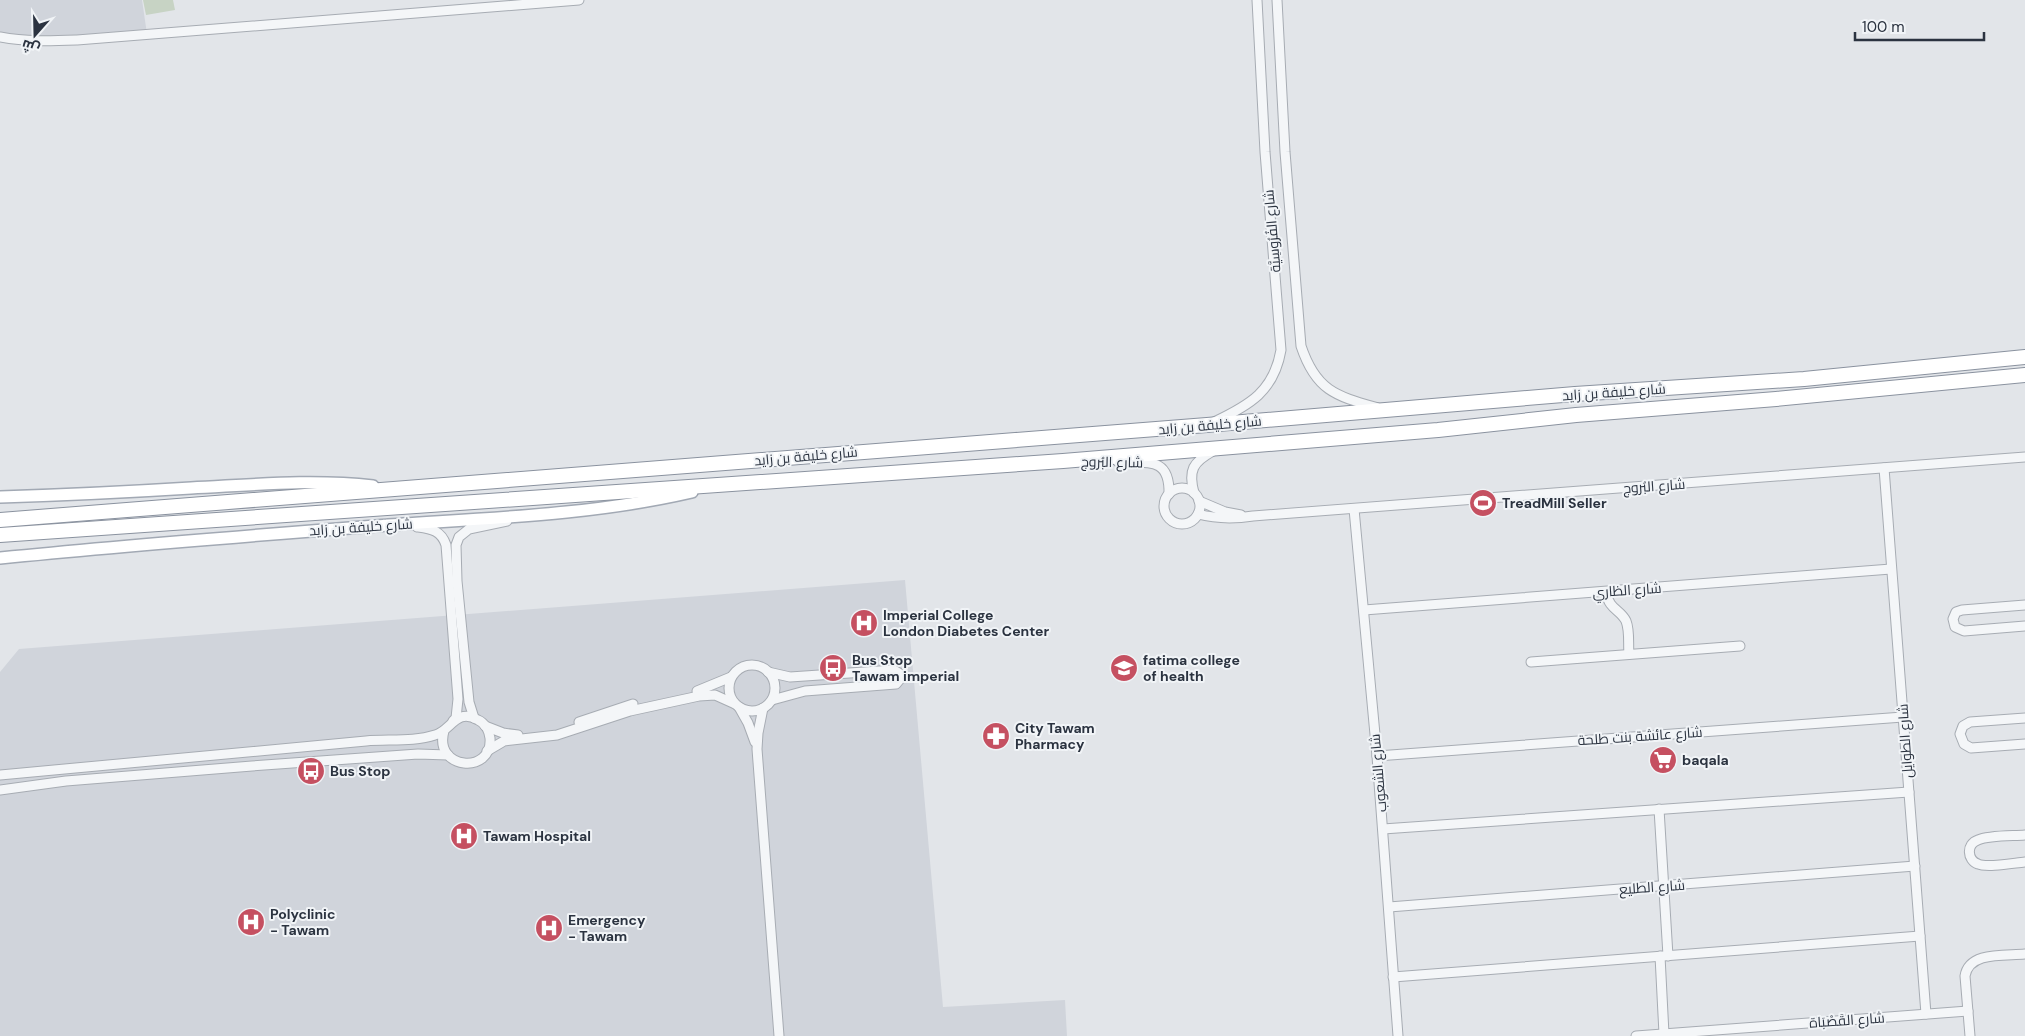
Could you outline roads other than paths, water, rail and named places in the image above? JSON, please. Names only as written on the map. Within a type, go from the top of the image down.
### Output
[{"type":"highway","name":"شارع خليفة بن زايد","points":[[0,520],[395,490],[1576,394],[1804,380],[2025,357]]},
{"type":"highway","name":"شارع خليفة بن زايد","points":[[0,535],[1063,461],[1438,430],[1576,415],[1776,399],[2025,375]]},
{"type":"main road","name":"شارع خليفة بن زايد","points":[[0,496],[75,495],[295,482],[355,484],[395,490]]},
{"type":"main road","name":"شارع خليفة بن زايد","points":[[0,558],[202,539],[521,515],[612,506],[720,485]]},
{"type":"street","points":[[0,37],[47,42],[579,0]]},
{"type":"street","name":"شارع الفُرُوسِيَّة","points":[[1207,425],[1238,410],[1258,396],[1269,384],[1275,373],[1281,350],[1265,152],[1257,0]]},
{"type":"street","name":"شارع الفُرُوسِيَّة","points":[[1276,0],[1285,152],[1301,346],[1310,368],[1327,389],[1349,400],[1388,410]]},
{"type":"street","points":[[1194,493],[1181,488],[1169,494],[1165,502],[1165,511],[1172,521],[1185,524],[1194,519],[1198,514],[1199,501],[1194,493],[1191,478],[1194,467],[1204,456],[1220,448]]},
{"type":"street","name":"شارع البُروج","points":[[1198,514],[1226,519],[2025,457]]},
{"type":"street","name":"شارع البُروج","points":[[1063,461],[1153,463],[1164,470],[1168,477],[1169,494]]},
{"type":"street","name":"شارع الطوايل","points":[[1884,468],[1926,1014]]},
{"type":"street","name":"شارع البُروج","points":[[1199,501],[1225,512],[1253,516]]},
{"type":"street","name":"شارع الشعوب","points":[[1354,509],[1377,756],[1398,1036]]},
{"type":"street","points":[[474,718],[469,702],[457,581],[456,545],[459,537],[469,530],[500,523],[521,515]]},
{"type":"street","points":[[0,775],[425,737],[444,731],[456,718],[458,699],[446,544],[443,537],[436,531],[402,524]]},
{"type":"street","name":"شارع الظاري","points":[[1364,610],[1891,569]]},
{"type":"street","points":[[1606,592],[1612,607],[1622,616],[1626,623],[1629,654]]},
{"type":"street","points":[[2025,605],[1962,610],[1956,612],[1953,619],[1955,627],[1964,631],[2025,626]]},
{"type":"street","points":[[1531,662],[1740,646]]},
{"type":"street","points":[[444,731],[443,744],[448,755],[457,762],[468,764],[478,761],[487,752],[504,741],[556,735],[640,708],[699,696],[714,695],[748,711],[763,708],[772,700],[805,691],[896,684],[901,678],[900,672],[894,670],[790,678],[768,672],[759,666],[748,665],[738,670],[731,677],[707,689],[621,707],[565,727],[544,732],[515,735],[503,733],[485,726],[474,718],[463,717],[453,721]]},
{"type":"street","points":[[768,672],[775,685],[772,700]]},
{"type":"street","points":[[731,677],[728,691],[752,732],[757,749]]},
{"type":"street","points":[[763,708],[757,749],[779,1036]]},
{"type":"street","name":"شارع عائشة بنت طلحة","points":[[1377,756],[1903,716]]},
{"type":"street","points":[[2025,718],[1970,722],[1963,726],[1960,734],[1964,744],[1971,748],[2025,744]]},
{"type":"street","points":[[485,726],[490,738],[487,752]]},
{"type":"street","points":[[227,768],[228,762],[232,759],[256,754],[261,751]]},
{"type":"street","points":[[0,790],[66,781],[227,768],[418,754],[448,755]]},
{"type":"street","points":[[1383,829],[1909,792]]},
{"type":"street","points":[[1659,809],[1664,886],[1662,1035]]},
{"type":"street","points":[[2025,836],[1978,839],[1971,845],[1969,854],[1973,862],[1982,865],[2025,862]]},
{"type":"street","name":"شارع الطليع","points":[[1389,907],[1915,866]]},
{"type":"street","points":[[1393,977],[1920,936]]},
{"type":"street","points":[[1970,1036],[1965,976],[1970,964],[1982,958],[2025,954]]},
{"type":"street","name":"شارع القَصْبَاة","points":[[1636,1036],[1968,1011]]},
{"type":"place","name":"TreadMill Seller","points":[[1483,503]]},
{"type":"place","name":"Imperial College London Diabetes Center","points":[[864,623]]},
{"type":"place","name":"Bus Stop Tawam imperial","points":[[833,668]]},
{"type":"place","name":"fatima college of health","points":[[1124,668]]},
{"type":"place","name":"City Tawam Pharmacy","points":[[996,736]]},
{"type":"place","name":"baqala","points":[[1663,760]]},
{"type":"place","name":"Bus Stop","points":[[311,771]]},
{"type":"place","name":"Tawam Hospital","points":[[464,836]]},
{"type":"place","name":"Polyclinic - Tawam","points":[[251,922]]},
{"type":"place","name":"Emergency - Tawam","points":[[549,928]]}]
